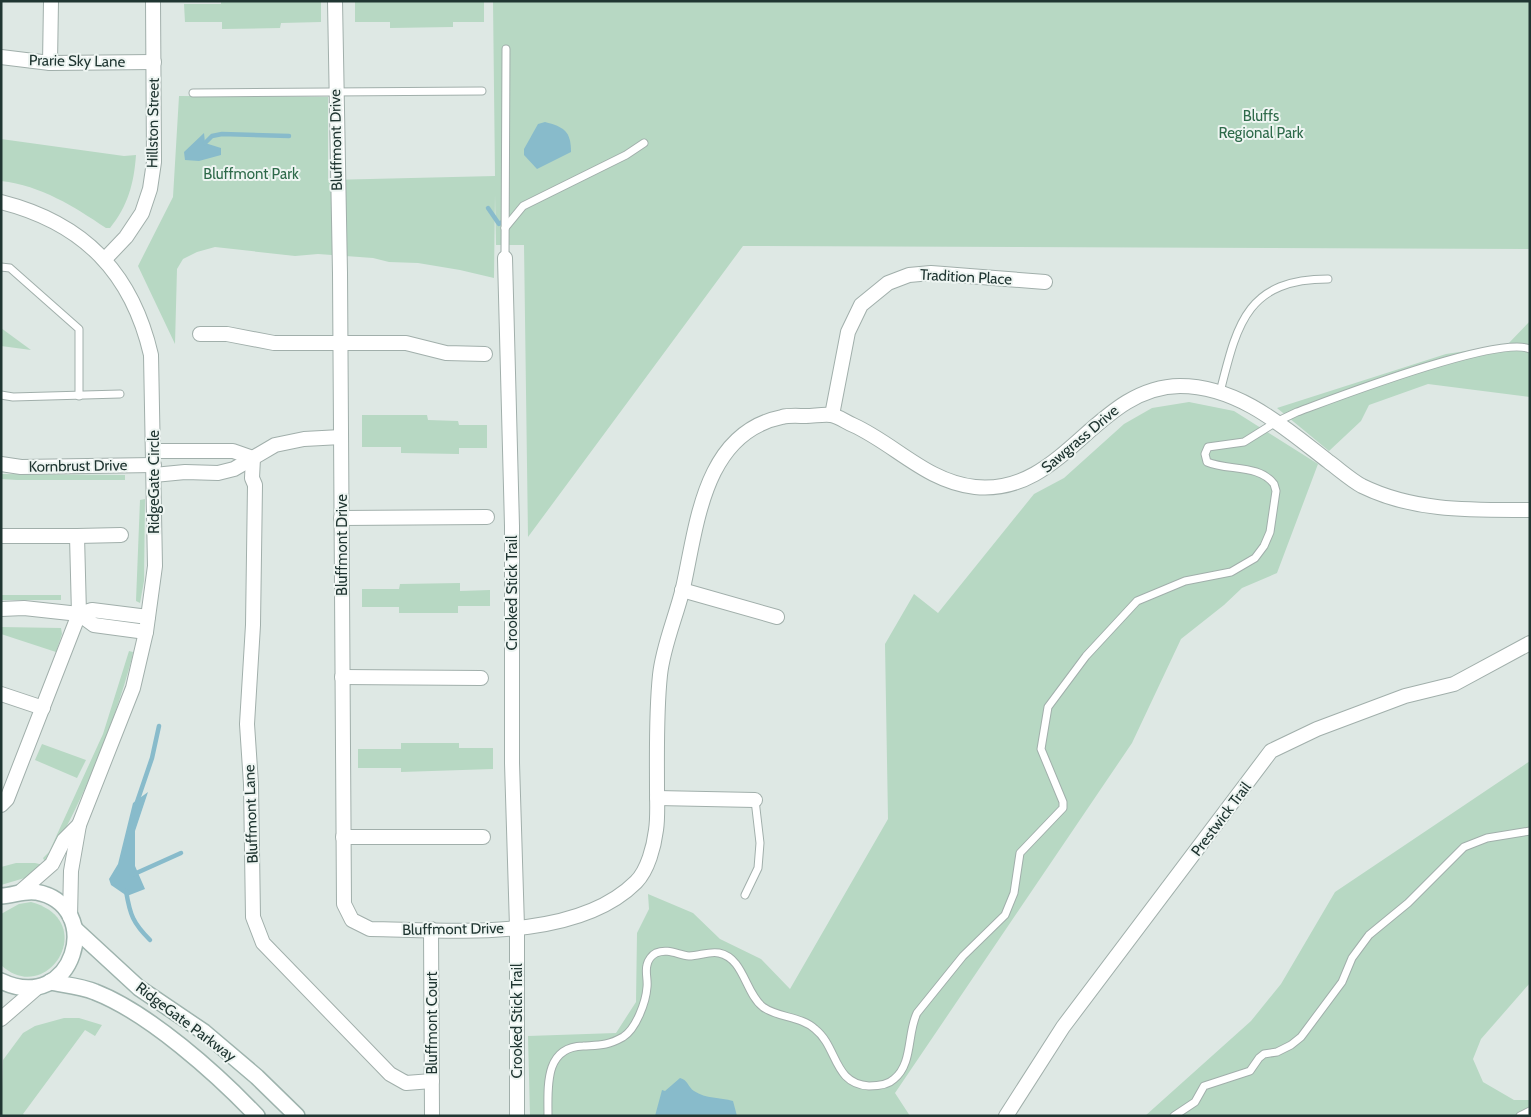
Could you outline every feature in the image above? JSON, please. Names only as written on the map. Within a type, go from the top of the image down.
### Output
[{"type":"main road","name":"RidgeGate Parkway","points":[[7,896],[35,892],[49,896],[61,905],[72,923],[140,988],[204,1032],[256,1077],[296,1116]]},
{"type":"main road","points":[[44,985],[60,975],[71,960],[76,941],[72,923]]},
{"type":"main road","name":"RidgeGate Parkway","points":[[1,980],[26,988],[44,985],[94,991],[131,1010],[187,1052],[236,1094],[257,1116]]},
{"type":"street","points":[[50,63],[51,1]]},
{"type":"street","name":"Hillston Street","points":[[105,259],[126,236],[142,212],[150,189],[154,162],[153,1]]},
{"type":"street","name":"Bluffmont Drive","points":[[335,1],[341,438],[344,904],[352,920],[370,929],[499,930],[517,927]]},
{"type":"street","name":"Prarie Sky Lane","points":[[1,56],[50,63],[154,62]]},
{"type":"street","name":"RidgeGate Circle","points":[[1,202],[22,207],[64,226],[105,259],[132,298],[146,331],[152,371],[154,566],[146,632],[133,688],[79,825],[70,878],[72,923]]},
{"type":"street","name":"Crooked Stick Trail","points":[[505,258],[512,526],[512,763],[517,927],[517,1116]]},
{"type":"street","name":"Tradition Place","points":[[832,415],[848,332],[861,305],[888,283],[909,275],[931,273],[1045,282]]},
{"type":"street","points":[[200,334],[227,334],[274,343],[406,343],[446,353],[485,354]]},
{"type":"street","name":"Sawgrass Drive","points":[[682,590],[697,511],[719,460],[740,437],[781,417],[832,415],[872,433],[939,478],[976,487],[1012,485],[1042,472],[1121,404],[1156,391],[1179,386],[1220,392],[1239,399],[1276,422],[1359,485],[1389,497],[1420,506],[1454,510],[1530,510]]},
{"type":"street","name":"Kornbrust Drive","points":[[154,464],[184,472],[218,473],[234,469],[275,445],[304,439],[341,438]]},
{"type":"street","name":"Kornbrust Drive","points":[[1,464],[21,466],[154,464],[233,451],[253,458]]},
{"type":"street","name":"Bluffmont Lane","points":[[253,458],[252,478],[255,485],[253,624],[247,724],[251,784],[252,917],[263,943],[390,1074],[406,1083],[432,1081]]},
{"type":"street","points":[[341,518],[488,517]]},
{"type":"street","points":[[1,536],[121,535]]},
{"type":"street","points":[[1,805],[7,799],[79,614],[78,536]]},
{"type":"street","points":[[517,927],[551,924],[588,913],[638,880],[649,859],[656,830],[660,671],[682,590],[777,616]]},
{"type":"street","points":[[1,609],[24,608],[79,614],[92,610],[148,618]]},
{"type":"street","points":[[79,614],[94,625],[146,632]]},
{"type":"street","name":"Prestwick Trail","points":[[1006,1116],[1063,1028],[1272,751],[1317,729],[1405,696],[1454,684],[1530,643]]},
{"type":"street","points":[[342,678],[481,678]]},
{"type":"street","points":[[1,694],[43,708]]},
{"type":"street","points":[[657,798],[755,800]]},
{"type":"street","name":"RidgeGate Circle","points":[[7,896],[52,864],[64,840],[79,825]]},
{"type":"street","points":[[343,837],[484,838]]},
{"type":"street","name":"Bluffmont Court","points":[[431,930],[432,1116]]},
{"type":"street","points":[[1,1019],[44,985]]},
{"type":"lane","points":[[505,258],[506,49]]},
{"type":"lane","points":[[193,94],[482,91]]},
{"type":"lane","points":[[505,228],[523,206],[626,155],[644,143]]},
{"type":"lane","points":[[1,267],[10,268],[79,329],[80,396]]},
{"type":"lane","points":[[1220,392],[1234,336],[1246,314],[1261,298],[1294,280],[1328,278]]},
{"type":"lane","points":[[548,1116],[549,1083],[554,1060],[564,1050],[572,1047],[599,1047],[626,1034],[646,995],[649,959],[656,953],[665,951],[686,955],[714,952],[728,956],[763,1007],[808,1024],[817,1030],[844,1074],[853,1083],[874,1086],[894,1080],[905,1062],[917,1013],[963,956],[1005,915],[1014,894],[1020,854],[1063,808],[1063,802],[1041,749],[1048,707],[1086,656],[1137,601],[1184,581],[1231,572],[1255,558],[1264,546],[1270,532],[1276,491],[1274,484],[1264,476],[1246,469],[1207,462],[1205,454],[1208,447],[1214,444],[1236,444],[1252,439],[1276,422],[1320,404],[1444,361],[1502,349],[1517,347],[1530,349]]},
{"type":"lane","points":[[1,395],[80,396],[120,394]]},
{"type":"lane","points":[[745,895],[758,868],[760,843],[755,800]]},
{"type":"lane","points":[[1174,1116],[1195,1102],[1204,1086],[1250,1072],[1264,1054],[1284,1049],[1301,1036],[1342,982],[1352,958],[1369,935],[1408,904],[1464,847],[1487,838],[1530,831]]},
{"type":"lane","points":[[1520,1116],[1530,1112]]},
{"type":"green space","points":[[221,1],[321,1],[321,22],[281,23],[280,28],[222,29],[222,22],[185,22],[184,4],[221,4]]},
{"type":"green space","points":[[355,1],[484,1],[484,22],[453,22],[453,27],[390,28],[390,22],[355,22]]},
{"type":"green space","name":"Bluffs Regional Park","points":[[493,1],[1530,1],[1530,249],[743,246],[528,537],[524,245],[496,245],[495,195],[494,278],[418,263],[389,262],[373,258],[318,254],[295,256],[215,247],[197,252],[183,259],[177,269],[175,344],[138,266],[173,197],[179,96],[328,97],[328,180],[495,176]]},
{"type":"green space","points":[[1,139],[124,156],[136,155],[134,175],[126,203],[110,228],[106,228],[44,192],[1,181]]},
{"type":"green space","points":[[1530,321],[1530,397],[1428,384],[1369,405],[1361,421],[1329,451],[1277,408],[1446,354],[1507,345]]},
{"type":"green space","points":[[1,328],[31,350],[1,346]]},
{"type":"green space","points":[[1189,402],[1234,411],[1318,464],[1277,573],[1242,588],[1181,639],[1132,743],[895,1093],[910,1116],[530,1116],[528,1036],[616,1033],[636,1002],[637,933],[649,909],[648,894],[693,913],[720,939],[761,959],[790,989],[888,819],[885,644],[914,594],[938,613],[1034,494],[1064,478],[1124,424],[1152,408]]},
{"type":"green space","points":[[362,415],[427,415],[428,420],[458,421],[459,425],[487,425],[487,448],[459,448],[459,454],[401,453],[401,447],[362,447]]},
{"type":"green space","points":[[1,474],[125,475],[125,480],[17,480],[1,479]]},
{"type":"green space","points":[[145,499],[144,581],[140,603],[136,601],[140,500]]},
{"type":"green space","points":[[460,583],[460,591],[490,590],[490,606],[458,606],[458,613],[399,613],[399,607],[362,607],[362,589],[399,589],[400,584]]},
{"type":"green space","points":[[1,595],[61,595],[61,600],[1,600]]},
{"type":"green space","points":[[1,627],[61,628],[62,634],[56,652],[1,634]]},
{"type":"green space","points":[[129,651],[133,652],[132,658],[107,736],[74,813],[48,861],[44,860],[43,858],[49,852],[103,734]]},
{"type":"green space","points":[[401,743],[459,743],[459,748],[493,748],[493,769],[401,772],[401,768],[358,768],[358,749],[401,749]]},
{"type":"green space","points":[[42,744],[86,760],[77,778],[35,760]]},
{"type":"green space","points":[[1530,761],[1530,983],[1481,1039],[1473,1059],[1483,1082],[1514,1100],[1530,1100],[1530,1116],[1145,1116],[1251,1021],[1281,984],[1335,892]]},
{"type":"green space","points":[[16,863],[44,865],[28,877],[1,885],[1,867]]},
{"type":"green space","points":[[31,902],[52,912],[62,926],[64,942],[60,957],[49,969],[35,976],[18,975],[1,965],[1,914],[19,904]]},
{"type":"green space","points":[[64,1018],[79,1018],[102,1025],[95,1036],[85,1030],[23,1114],[25,1116],[1,1116],[3,1060],[23,1033],[35,1026]]},
{"type":"water","points":[[545,122],[562,128],[565,131],[570,139],[571,152],[537,169],[524,155],[524,149],[538,124]]},
{"type":"water","points":[[204,133],[205,143],[221,148],[221,155],[199,161],[185,160],[184,152]]},
{"type":"water","points":[[148,792],[135,831],[135,866],[145,889],[127,896],[111,885],[109,879],[118,864],[133,803]]},
{"type":"water","points":[[680,1078],[685,1080],[699,1094],[733,1101],[737,1116],[655,1116],[662,1090],[665,1091]]},
{"type":"waterway","points":[[205,143],[212,136],[222,134],[289,136]]},
{"type":"waterway","points":[[488,208],[499,224],[502,222]]},
{"type":"waterway","points":[[136,805],[152,758],[159,726]]},
{"type":"waterway","points":[[132,875],[181,853]]},
{"type":"waterway","points":[[126,891],[133,918],[150,940]]},
{"type":"park label","name":"Bluffmont Park","points":[[251,174]]}]
